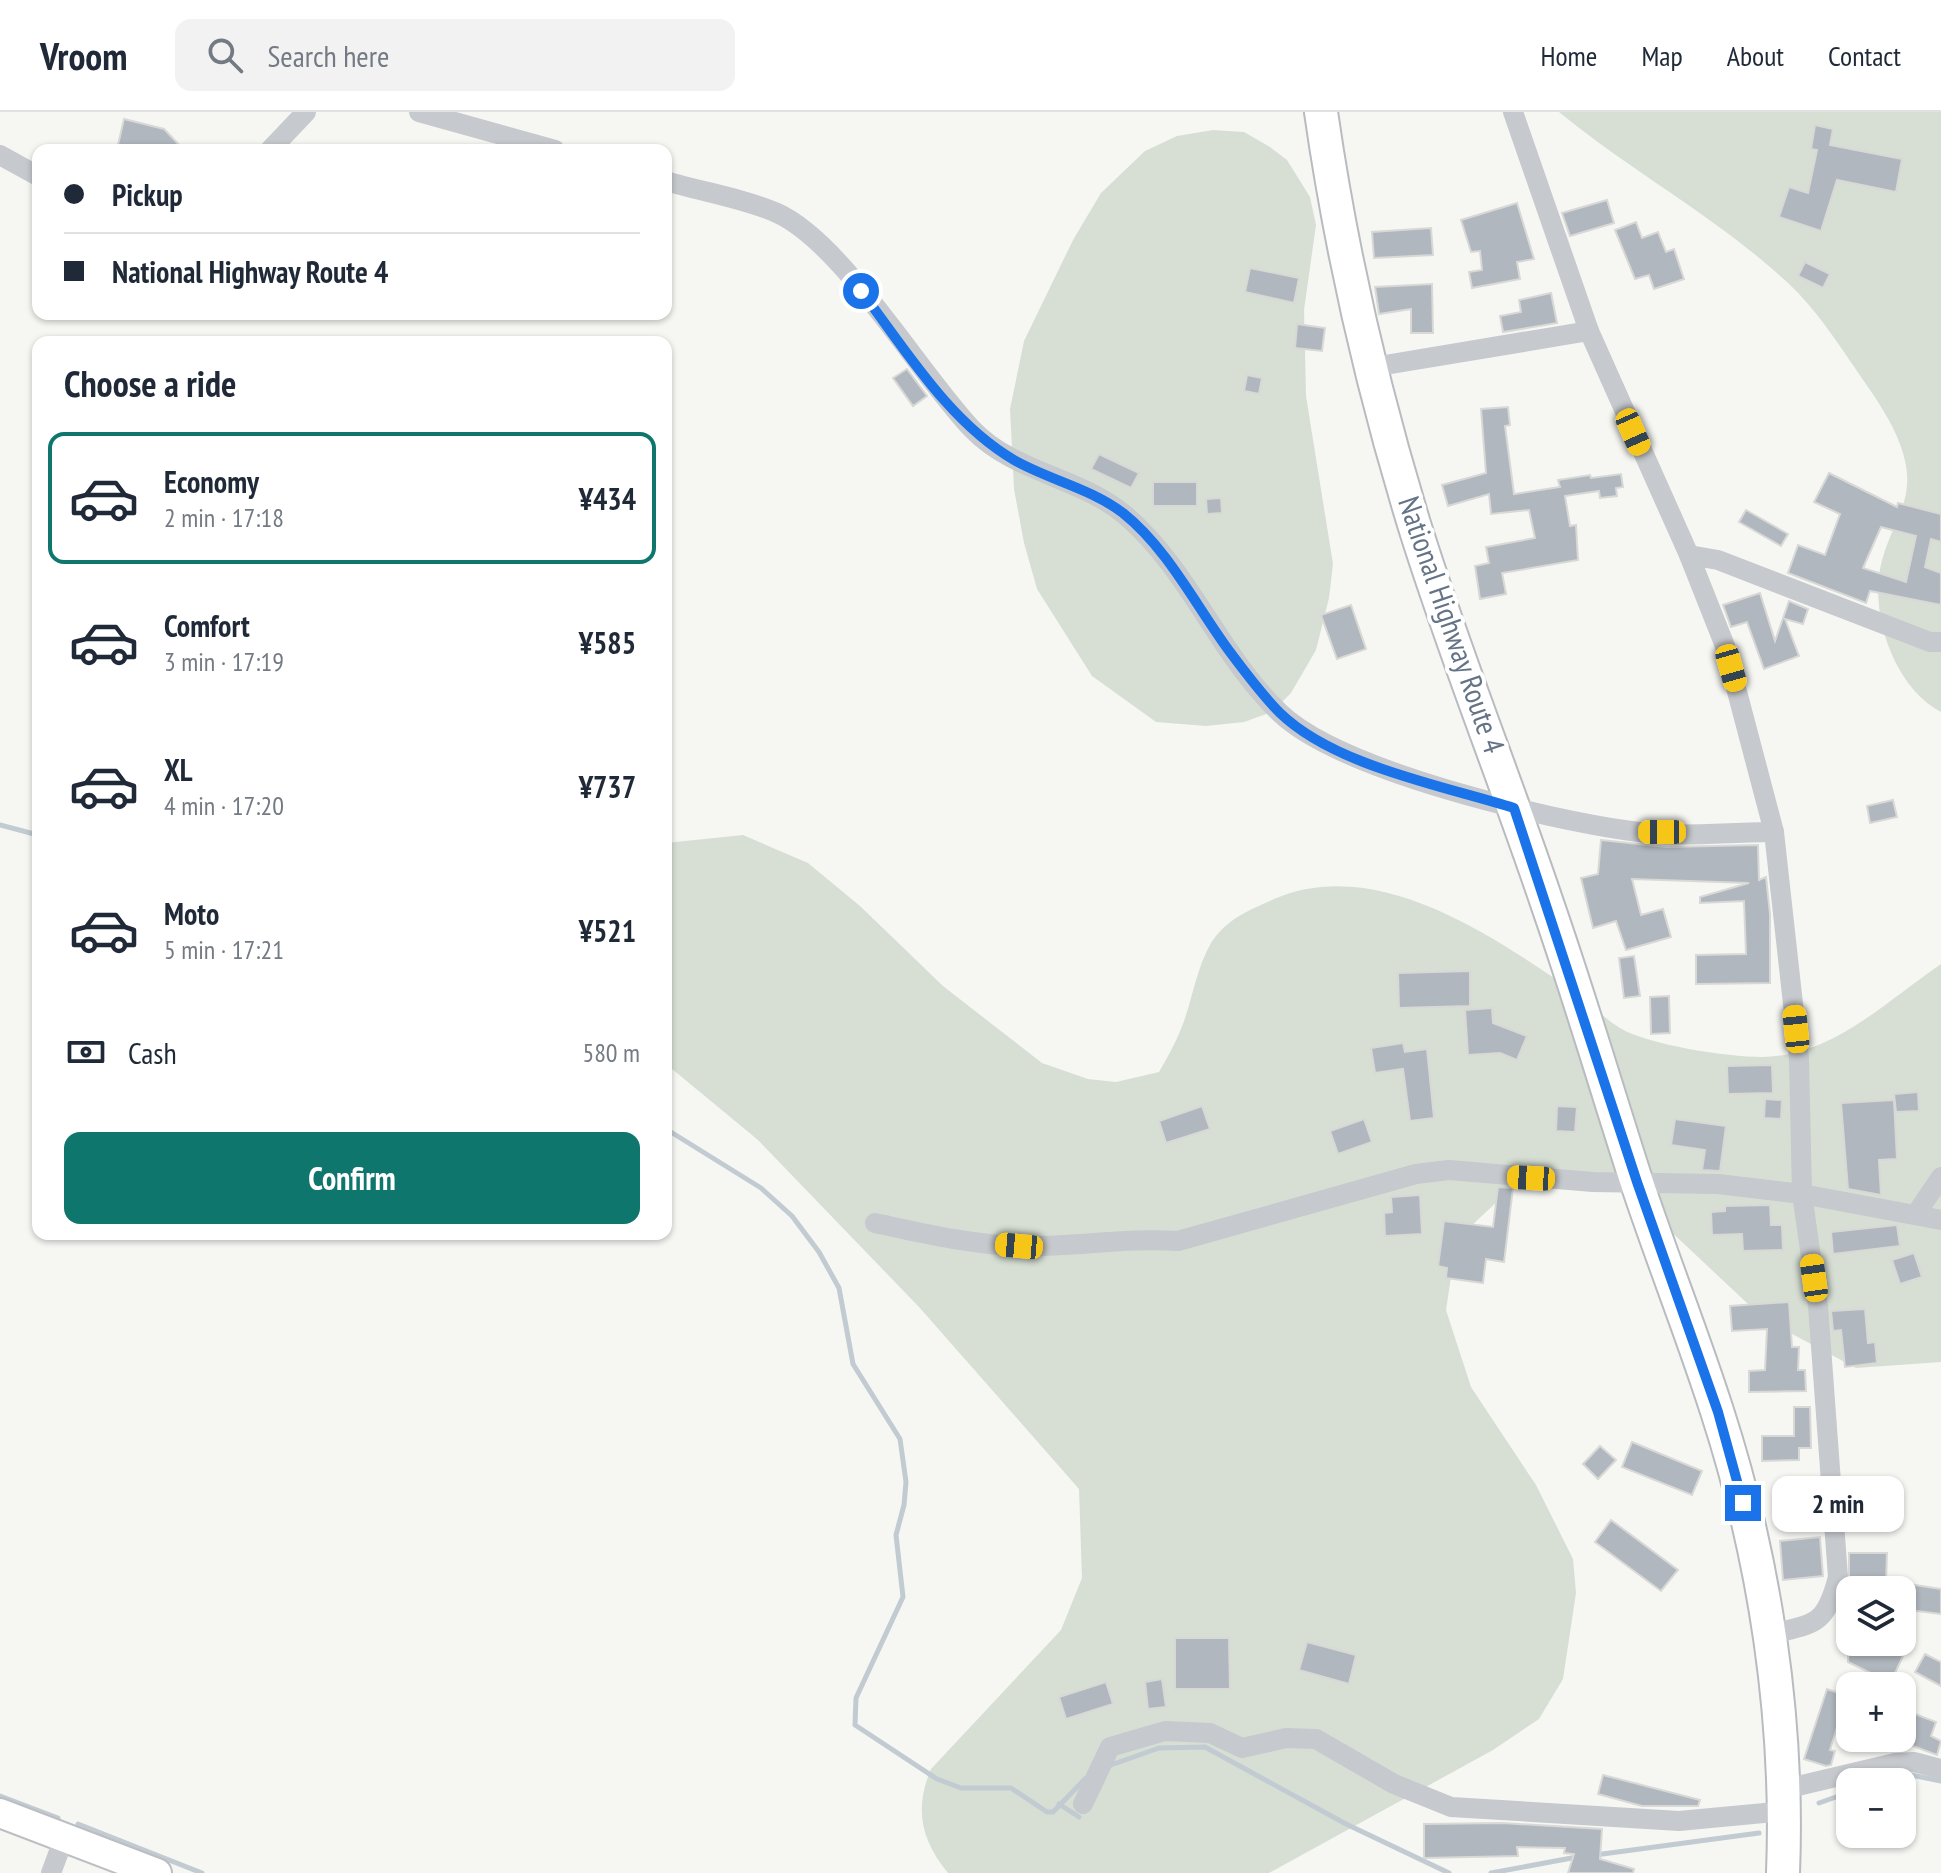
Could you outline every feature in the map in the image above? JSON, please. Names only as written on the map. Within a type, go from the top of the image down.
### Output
[{"type":"highway","name":"National Highway Route 4","points":[[1321,112],[1332,191],[1414,524],[1514,808],[1637,1182],[1718,1412],[1743,1503],[1778,1689],[1785,1800],[1783,1873]]},
{"type":"main road","points":[[0,1813],[157,1873]]},
{"type":"street","points":[[276,144],[306,112]]},
{"type":"street","points":[[419,112],[534,144]]},
{"type":"street","points":[[1513,112],[1589,331],[1689,555],[1725,646],[1774,832],[1799,1058],[1802,1194],[1818,1306],[1838,1577],[1829,1609],[1816,1621],[1768,1635]]},
{"type":"street","points":[[0,155],[32,173]]},
{"type":"street","points":[[672,183],[777,213],[816,240],[843,269],[948,403],[979,436],[1016,461],[1087,491],[1122,513],[1150,539],[1231,654],[1280,713],[1306,733],[1340,751],[1514,808],[1634,832],[1774,832]]},
{"type":"street","points":[[1373,367],[1589,331]]},
{"type":"street","points":[[1689,555],[1718,560],[1930,642],[1941,642]]},
{"type":"street","points":[[875,1223],[952,1240],[1019,1246],[1146,1238],[1178,1241],[1416,1174],[1449,1170],[1718,1184],[1802,1194],[1941,1220]]},
{"type":"street","points":[[1916,1214],[1941,1177]]},
{"type":"street","points":[[1083,1804],[1110,1747],[1165,1731],[1210,1733],[1242,1748],[1286,1738],[1316,1739],[1394,1784],[1451,1807],[1679,1821],[1785,1800],[1895,1763],[1914,1762],[1941,1769]]},
{"type":"street","points":[[51,1873],[64,1838]]},
{"type":"shaded area","points":[[1559,112],[1941,112],[1941,712],[1925,701],[1899,669],[1883,629],[1879,609],[1880,569],[1901,510],[1907,482],[1901,447],[1877,400],[1826,326],[1788,283],[1733,237]]},
{"type":"shaded area","points":[[1213,130],[1244,132],[1270,147],[1287,160],[1310,197],[1316,225],[1304,310],[1306,396],[1333,564],[1329,598],[1316,650],[1291,693],[1272,712],[1244,722],[1206,726],[1156,722],[1092,676],[1037,589],[1014,489],[1010,409],[1024,341],[1073,240],[1101,193],[1145,151],[1177,136]]},
{"type":"shaded area","points":[[743,835],[808,863],[860,906],[943,986],[1042,1063],[1088,1079],[1116,1082],[1159,1072],[1179,1035],[1211,943],[1231,921],[1274,899],[1313,888],[1353,887],[1394,894],[1433,908],[1510,949],[1577,994],[1620,1028],[1668,1045],[1729,1055],[1762,1057],[1812,1047],[1857,1024],[1941,964],[1941,1362],[1856,1368],[1764,1319],[1665,1226],[1619,1189],[1554,1183],[1514,1186],[1471,1226],[1452,1270],[1446,1310],[1471,1387],[1536,1485],[1573,1559],[1576,1593],[1563,1679],[1539,1719],[1493,1750],[1269,1873],[948,1873],[932,1848],[923,1824],[923,1797],[931,1769],[1061,1630],[1082,1578],[1079,1489],[919,1307],[758,1140],[672,1069],[672,842]]},
{"type":"building","points":[[124,119],[164,129],[178,144],[118,144]]},
{"type":"building","points":[[1815,125],[1833,129],[1830,145],[1902,159],[1896,192],[1837,180],[1821,231],[1779,217],[1789,187],[1808,193],[1817,150],[1811,149]]},
{"type":"building","points":[[1607,200],[1614,223],[1570,236],[1562,213]]},
{"type":"building","points":[[1517,203],[1534,259],[1517,262],[1520,279],[1472,288],[1469,272],[1482,270],[1480,251],[1471,252],[1461,220]]},
{"type":"building","points":[[1636,222],[1642,238],[1658,232],[1666,252],[1674,249],[1684,279],[1654,289],[1649,275],[1635,279],[1615,230]]},
{"type":"building","points":[[1431,228],[1433,255],[1374,258],[1372,232]]},
{"type":"building","points":[[1805,262],[1830,274],[1823,288],[1798,276]]},
{"type":"building","points":[[1250,268],[1299,278],[1294,303],[1245,292]]},
{"type":"building","points":[[1432,284],[1433,333],[1411,333],[1411,309],[1379,314],[1375,287]]},
{"type":"building","points":[[1551,293],[1557,323],[1503,332],[1500,316],[1521,312],[1519,300]]},
{"type":"building","points":[[1297,324],[1325,328],[1322,351],[1295,348]]},
{"type":"building","points":[[907,369],[927,396],[913,406],[893,378]]},
{"type":"building","points":[[1247,375],[1262,378],[1259,394],[1244,391]]},
{"type":"building","points":[[1508,407],[1510,425],[1505,426],[1514,494],[1560,487],[1558,480],[1590,475],[1591,478],[1621,474],[1623,487],[1616,488],[1617,496],[1600,498],[1599,491],[1565,496],[1570,526],[1576,525],[1578,560],[1502,573],[1506,594],[1480,599],[1475,566],[1489,563],[1486,547],[1535,538],[1529,510],[1491,514],[1489,494],[1448,506],[1442,485],[1486,473],[1481,409]]},
{"type":"building","points":[[1099,454],[1139,473],[1131,488],[1091,469]]},
{"type":"building","points":[[1829,473],[1897,507],[1898,503],[1941,514],[1941,542],[1931,539],[1925,567],[1941,573],[1941,605],[1870,591],[1866,603],[1788,573],[1798,545],[1825,555],[1840,514],[1814,502]],"holes":[[[1881,527],[1916,536],[1906,582],[1863,568]]]},
{"type":"building","points":[[1153,482],[1197,482],[1197,506],[1153,506]]},
{"type":"building","points":[[1221,498],[1222,513],[1207,514],[1206,499]]},
{"type":"building","points":[[1746,510],[1788,534],[1781,546],[1739,522]]},
{"type":"building","points":[[1760,593],[1775,641],[1789,601],[1808,609],[1803,624],[1785,619],[1799,656],[1764,669],[1747,622],[1731,627],[1723,605]]},
{"type":"building","points":[[1351,605],[1366,649],[1337,659],[1321,615]]},
{"type":"building","points":[[1893,800],[1897,817],[1870,823],[1867,806]]},
{"type":"building","points":[[1601,840],[1666,847],[1758,845],[1759,880],[1766,877],[1770,914],[1770,983],[1696,984],[1696,955],[1746,954],[1744,901],[1700,903],[1700,897],[1749,883],[1632,879],[1641,915],[1663,909],[1671,937],[1626,950],[1616,921],[1593,928],[1581,878],[1598,874]]},
{"type":"building","points":[[1634,956],[1640,996],[1624,998],[1619,958]]},
{"type":"building","points":[[1470,971],[1470,1006],[1399,1008],[1398,973]]},
{"type":"building","points":[[1669,996],[1670,1033],[1651,1034],[1650,997]]},
{"type":"building","points":[[1492,1008],[1493,1023],[1527,1036],[1517,1060],[1500,1053],[1468,1055],[1465,1010]]},
{"type":"building","points":[[1403,1043],[1405,1052],[1427,1049],[1434,1118],[1410,1121],[1403,1069],[1375,1073],[1371,1048]]},
{"type":"building","points":[[1772,1065],[1773,1093],[1728,1094],[1727,1066]]},
{"type":"building","points":[[1918,1092],[1919,1111],[1896,1112],[1894,1094]]},
{"type":"building","points":[[1765,1099],[1782,1100],[1781,1119],[1764,1118]]},
{"type":"building","points":[[1894,1100],[1897,1159],[1879,1160],[1881,1195],[1848,1189],[1841,1103]]},
{"type":"building","points":[[1202,1106],[1210,1129],[1166,1143],[1159,1121]]},
{"type":"building","points":[[1557,1106],[1577,1107],[1575,1132],[1556,1131]]},
{"type":"building","points":[[1364,1119],[1372,1142],[1338,1154],[1330,1131]]},
{"type":"building","points":[[1675,1119],[1726,1126],[1720,1171],[1702,1170],[1705,1150],[1671,1145]]},
{"type":"building","points":[[1498,1187],[1513,1188],[1504,1262],[1486,1259],[1483,1283],[1446,1278],[1447,1268],[1438,1266],[1444,1221],[1493,1227]]},
{"type":"building","points":[[1420,1195],[1422,1234],[1385,1236],[1384,1213],[1392,1212],[1391,1197]]},
{"type":"building","points":[[1770,1205],[1771,1225],[1782,1225],[1783,1250],[1743,1251],[1742,1234],[1712,1235],[1711,1212],[1725,1211],[1725,1206]]},
{"type":"building","points":[[1897,1225],[1900,1246],[1833,1254],[1831,1232]]},
{"type":"building","points":[[1914,1253],[1922,1277],[1900,1284],[1892,1260]]},
{"type":"building","points":[[1789,1302],[1792,1347],[1799,1347],[1798,1370],[1805,1370],[1806,1391],[1749,1392],[1749,1371],[1765,1370],[1767,1329],[1732,1331],[1730,1306]]},
{"type":"building","points":[[1865,1309],[1868,1343],[1875,1342],[1877,1363],[1845,1367],[1841,1330],[1833,1331],[1831,1311]]},
{"type":"building","points":[[1794,1407],[1810,1407],[1811,1448],[1799,1448],[1799,1460],[1762,1461],[1762,1436],[1794,1436]]},
{"type":"building","points":[[1632,1442],[1702,1471],[1692,1495],[1622,1467]]},
{"type":"building","points":[[1600,1446],[1616,1460],[1598,1479],[1583,1464]]},
{"type":"building","points":[[1815,1486],[1816,1506],[1776,1508],[1775,1488]]},
{"type":"building","points":[[1883,1487],[1885,1514],[1849,1516],[1848,1498],[1858,1497],[1857,1489]]},
{"type":"building","points":[[1611,1520],[1678,1570],[1661,1591],[1595,1542]]},
{"type":"building","points":[[1820,1537],[1823,1576],[1783,1580],[1780,1541]]},
{"type":"building","points":[[1849,1553],[1887,1553],[1886,1576],[1849,1576]]},
{"type":"building","points":[[1916,1585],[1941,1589],[1941,1614],[1916,1611]]},
{"type":"building","points":[[1175,1638],[1229,1638],[1230,1689],[1175,1689]]},
{"type":"building","points":[[1307,1642],[1356,1655],[1349,1684],[1299,1670]]},
{"type":"building","points":[[1925,1654],[1941,1662],[1941,1686],[1916,1672]]},
{"type":"building","points":[[1848,1656],[1903,1656],[1896,1672],[1869,1672],[1848,1662]]},
{"type":"building","points":[[1162,1679],[1166,1707],[1148,1709],[1145,1682]]},
{"type":"building","points":[[1106,1682],[1113,1704],[1066,1719],[1059,1697]]},
{"type":"building","points":[[1827,1689],[1836,1692],[1836,1731],[1830,1750],[1835,1751],[1831,1765],[1804,1759]]},
{"type":"building","points":[[1916,1714],[1936,1722],[1931,1736],[1941,1741],[1937,1755],[1916,1747]]},
{"type":"building","points":[[1603,1775],[1700,1800],[1698,1806],[1642,1806],[1598,1794]]},
{"type":"building","points":[[1502,1823],[1602,1829],[1600,1859],[1634,1869],[1633,1873],[1568,1873],[1574,1854],[1564,1853],[1565,1848],[1517,1847],[1518,1856],[1424,1858],[1424,1824]]},
{"type":"waterway","points":[[0,825],[32,833]]},
{"type":"waterway","points":[[672,1133],[761,1188],[792,1216],[819,1252],[839,1288],[853,1364],[900,1439],[906,1482],[896,1535],[903,1597],[856,1698],[855,1725],[937,1779],[961,1788],[1011,1788],[1047,1812],[1053,1812],[1085,1779]]},
{"type":"waterway","points":[[1108,1766],[1159,1748],[1205,1747],[1346,1824],[1449,1873]]},
{"type":"waterway","points":[[1916,1776],[1941,1781]]},
{"type":"waterway","points":[[0,1796],[58,1818]]},
{"type":"waterway","points":[[1819,1803],[1836,1797]]},
{"type":"waterway","points":[[1059,1804],[1079,1817]]},
{"type":"waterway","points":[[78,1824],[202,1873]]},
{"type":"waterway","points":[[1595,1855],[1759,1833]]},
{"type":"waterway","points":[[1491,1873],[1577,1857]]},
{"type":"route","points":[[861,291],[948,403],[979,436],[1016,461],[1087,491],[1122,513],[1150,539],[1231,654],[1280,713],[1306,733],[1340,751],[1514,808],[1550,909],[1637,1182],[1718,1412],[1743,1503]]}]
